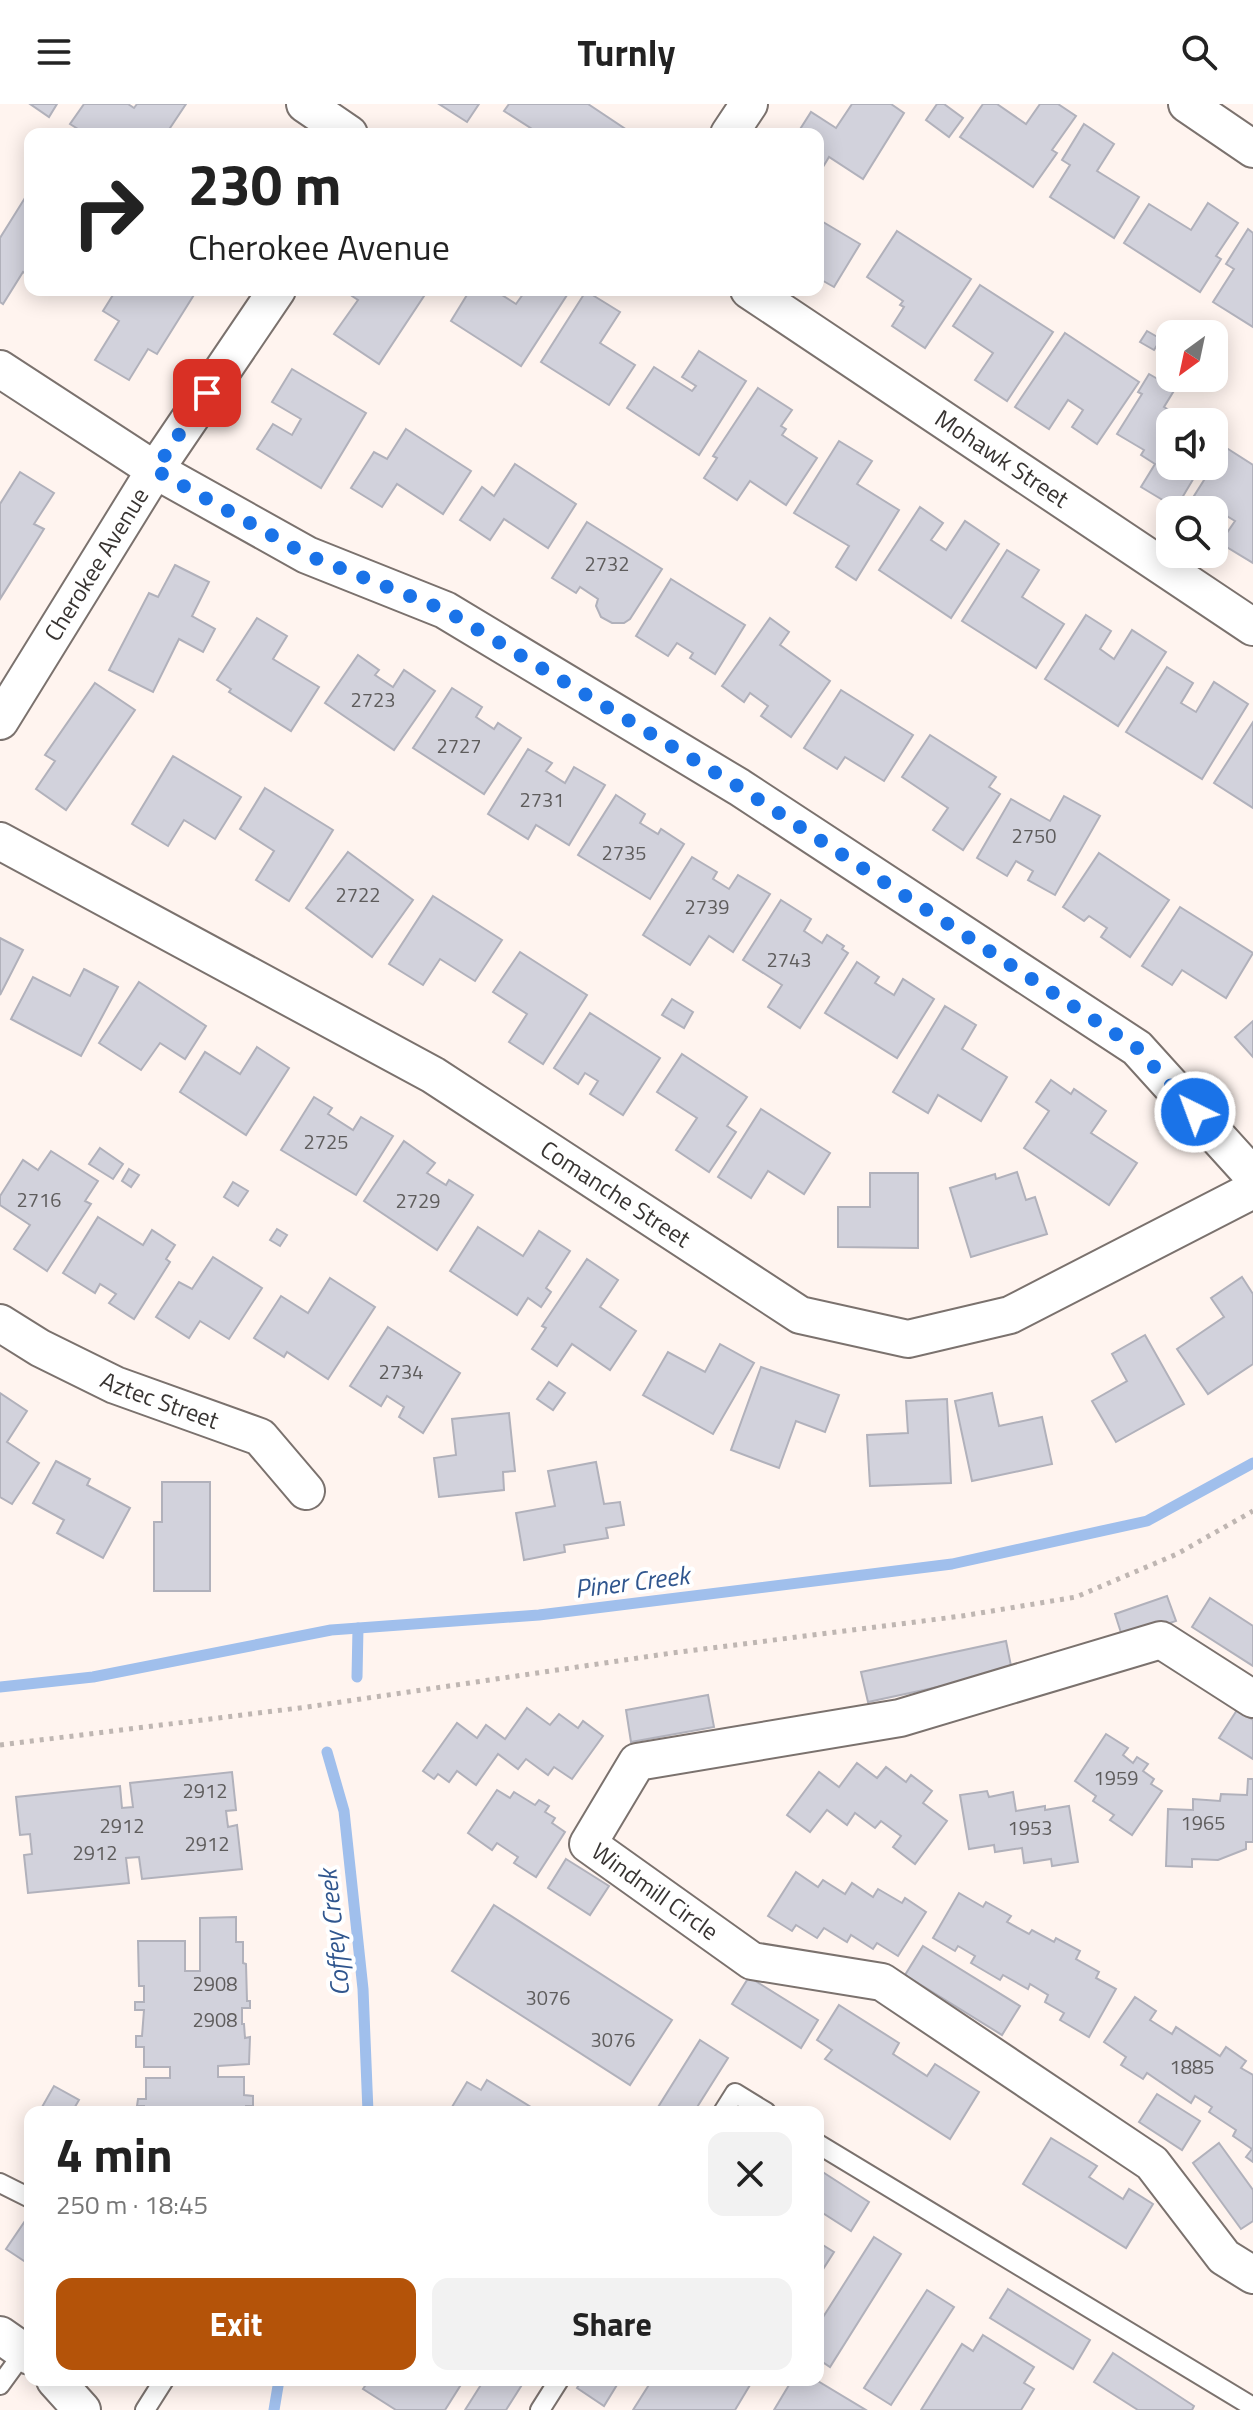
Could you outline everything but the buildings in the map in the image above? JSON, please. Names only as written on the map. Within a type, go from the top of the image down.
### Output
[{"type":"street","points":[[305,104],[340,128]]},
{"type":"street","points":[[733,128],[749,104]]},
{"type":"street","points":[[1187,104],[1253,149]]},
{"type":"street","name":"Cherokee Avenue","points":[[0,721],[155,470],[273,296]]},
{"type":"street","name":"Mohawk Street","points":[[758,296],[1253,627]]},
{"type":"street","points":[[0,369],[155,470],[307,555],[445,610],[739,787],[1137,1048],[1253,1176]]},
{"type":"street","name":"Comanche Street","points":[[0,841],[433,1075],[800,1315],[908,1339],[1010,1315],[1253,1190]]},
{"type":"street","name":"Aztec Street","points":[[0,1323],[40,1348],[115,1385],[260,1437],[306,1491]]},
{"type":"street","name":"Windmill Circle","points":[[1253,1699],[1161,1640],[900,1718],[637,1762],[588,1844],[752,1961],[882,1982],[1152,2163],[1224,2257],[1253,2275]]},
{"type":"street","points":[[60,2386],[82,2410]]},
{"type":"lane","points":[[727,2106],[735,2093],[756,2106]]},
{"type":"lane","points":[[824,2148],[1253,2407]]},
{"type":"lane","points":[[0,2183],[24,2195]]},
{"type":"lane","points":[[0,2385],[18,2348]]},
{"type":"lane","points":[[145,2410],[160,2386]]},
{"type":"lane","points":[[540,2410],[555,2386]]},
{"type":"path","points":[[0,1745],[307,1707],[672,1653],[962,1616],[1076,1597],[1177,1554],[1253,1511]]},
{"type":"waterway","name":"Piner Creek","points":[[0,1687],[93,1677],[331,1630],[539,1615],[952,1564],[1147,1521],[1253,1463]]},
{"type":"waterway","name":"Coffey Creek","points":[[357,1677],[358,1628]]},
{"type":"waterway","name":"Coffey Creek","points":[[327,1752],[344,1811],[363,1989],[368,2106]]},
{"type":"waterway","name":"Coffey Creek","points":[[274,2410],[278,2386]]},
{"type":"route","points":[[207,393],[155,470],[307,555],[445,610],[739,787],[1137,1048],[1195,1112]]}]
